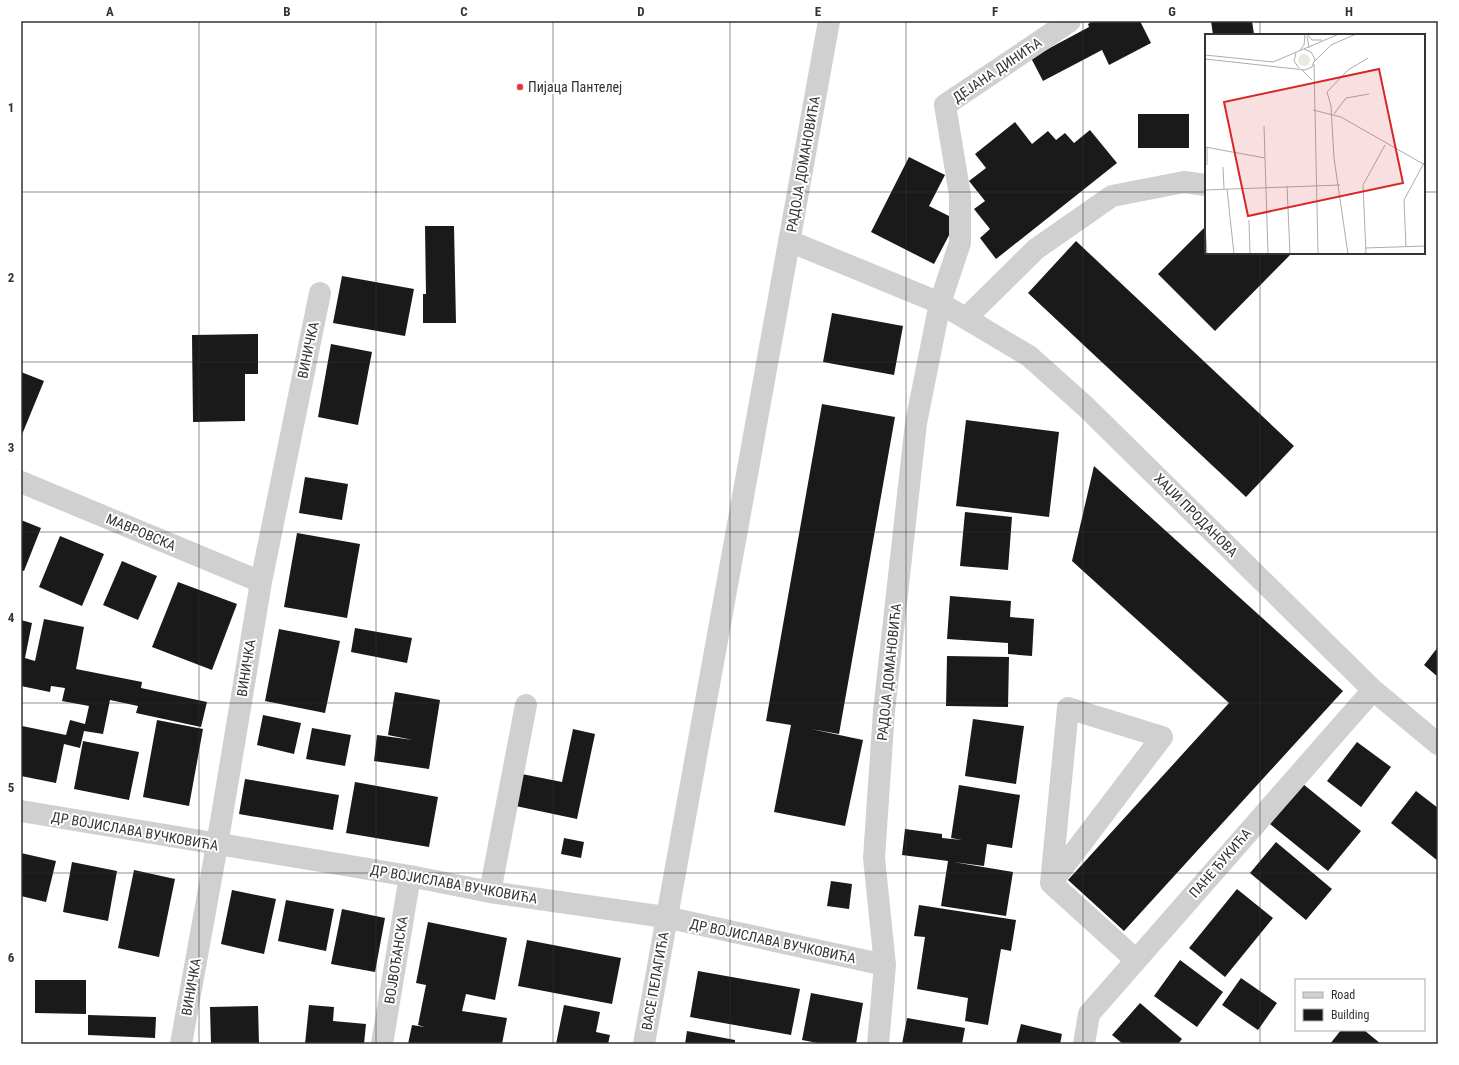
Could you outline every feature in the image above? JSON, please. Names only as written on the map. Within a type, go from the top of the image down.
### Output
[{"type":"street","name":"РАДОЈА ДОМАНОВИЋА","points":[[829,21],[789,241],[940,303]]},
{"type":"street","name":"ДЕЈАНА ДИНИЋА","points":[[945,106],[1070,21]]},
{"type":"street","name":"РАДОЈА ДОМАНОВИЋА","points":[[878,1044],[885,965],[874,858],[884,710],[916,424],[940,303],[960,243],[960,195],[945,106]]},
{"type":"street","points":[[966,318],[1036,249],[1112,196],[1184,182],[1205,185]]},
{"type":"street","name":"ВАСЕ ПЕЛАГИЋА","points":[[644,1044],[665,917],[789,241]]},
{"type":"street","name":"ВИНИЧКА","points":[[181,1044],[217,845],[261,582],[320,293]]},
{"type":"street","name":"ХАЏИ ПРОДАНОВА","points":[[940,303],[1029,356],[1086,407],[1372,690],[1438,744]]},
{"type":"street","name":"МАВРОВСКА","points":[[21,482],[261,582]]},
{"type":"street","name":"ПАНЕ ЂУКИЋА","points":[[1084,1044],[1089,1014],[1372,690]]},
{"type":"street","points":[[490,892],[526,705]]},
{"type":"street","points":[[1068,708],[1162,737],[1152,750],[1051,883],[1068,708]]},
{"type":"street","name":"ДР ВОЈИСЛАВА ВУЧКОВИЋА","points":[[21,811],[217,845],[410,876],[490,892],[665,917],[885,965]]},
{"type":"street","name":"ВОЈВОЂАНСКА","points":[[382,1044],[410,876]]},
{"type":"street","points":[[1051,883],[1136,960]]},
{"type":"building","points":[[1093,21],[1140,21],[1151,43],[1109,65],[1102,50],[1043,81],[1031,58],[1089,27],[1088,24]]},
{"type":"building","points":[[1211,21],[1252,21],[1254,34],[1213,34]]},
{"type":"building","points":[[1138,114],[1189,114],[1189,148],[1138,148]]},
{"type":"building","points":[[1015,122],[1032,144],[1048,131],[1056,140],[1065,133],[1074,143],[1090,130],[1117,163],[996,259],[980,238],[990,229],[974,209],[985,201],[969,181],[986,168],[975,154]]},
{"type":"building","points":[[909,157],[945,175],[929,206],[957,220],[934,264],[871,232]]},
{"type":"building","points":[[425,226],[454,226],[456,323],[423,323],[423,294],[426,294]]},
{"type":"building","points":[[1205,227],[1205,254],[1291,254],[1215,331],[1158,274]]},
{"type":"building","points":[[1076,241],[1294,446],[1246,497],[1028,293]]},
{"type":"building","points":[[342,276],[414,289],[405,336],[333,323]]},
{"type":"building","points":[[832,313],[903,326],[894,375],[823,362]]},
{"type":"building","points":[[258,334],[258,374],[245,374],[245,421],[193,422],[192,335]]},
{"type":"building","points":[[331,344],[372,352],[358,425],[318,417]]},
{"type":"building","points":[[21,372],[44,381],[21,437]]},
{"type":"building","points":[[822,404],[895,417],[839,734],[811,729],[863,740],[845,826],[774,812],[791,725],[766,721]]},
{"type":"building","points":[[966,420],[1059,432],[1049,517],[956,506]]},
{"type":"building","points":[[1094,466],[1343,691],[1124,931],[1068,880],[1229,703],[1072,561]]},
{"type":"building","points":[[305,477],[348,484],[342,520],[299,513]]},
{"type":"building","points":[[965,512],[1012,517],[1008,570],[960,566]]},
{"type":"building","points":[[21,520],[41,528],[24,571],[21,570]]},
{"type":"building","points":[[297,533],[360,544],[347,618],[284,607]]},
{"type":"building","points":[[60,536],[104,554],[82,606],[39,587]]},
{"type":"building","points":[[122,561],[157,576],[138,620],[103,605]]},
{"type":"building","points":[[178,582],[237,604],[212,670],[152,647]]},
{"type":"building","points":[[950,596],[1011,601],[1010,617],[1034,619],[1032,656],[1008,654],[1008,643],[947,639]]},
{"type":"building","points":[[44,619],[84,627],[76,669],[142,682],[141,688],[207,702],[201,727],[136,713],[138,706],[110,700],[103,734],[84,731],[80,748],[64,744],[56,783],[21,776],[22,726],[66,735],[70,720],[85,724],[89,706],[62,701],[65,688],[51,686],[50,692],[21,686],[21,620],[32,623],[25,658],[35,661]]},
{"type":"building","points":[[355,628],[412,638],[407,663],[351,652]]},
{"type":"building","points":[[279,629],[340,641],[325,713],[265,701]]},
{"type":"building","points":[[1438,647],[1438,677],[1424,665]]},
{"type":"building","points":[[947,656],[1009,657],[1008,707],[946,706]]},
{"type":"building","points":[[395,692],[440,700],[429,769],[374,761],[377,735],[413,740],[388,735]]},
{"type":"building","points":[[263,715],[301,723],[294,754],[257,745]]},
{"type":"building","points":[[973,719],[1024,726],[1016,784],[965,776]]},
{"type":"building","points":[[157,720],[203,729],[189,806],[143,797]]},
{"type":"building","points":[[312,728],[351,735],[345,766],[306,759]]},
{"type":"building","points":[[573,729],[595,734],[577,819],[511,805],[517,773],[562,782]]},
{"type":"building","points":[[83,741],[139,752],[129,800],[74,789]]},
{"type":"building","points":[[1357,742],[1391,767],[1361,807],[1327,781]]},
{"type":"building","points":[[245,779],[339,795],[333,830],[239,814]]},
{"type":"building","points":[[355,782],[438,797],[429,847],[346,833]]},
{"type":"building","points":[[1303,784],[1361,831],[1328,871],[1270,824]]},
{"type":"building","points":[[959,785],[1020,795],[1012,848],[987,844],[984,866],[953,862],[1013,872],[1006,916],[941,906],[948,861],[902,855],[905,829],[942,834],[942,838],[962,840],[951,838]]},
{"type":"building","points":[[1416,791],[1438,808],[1438,861],[1391,823]]},
{"type":"building","points":[[564,838],[584,842],[581,858],[561,854]]},
{"type":"building","points":[[1276,842],[1332,889],[1306,920],[1250,873]]},
{"type":"building","points":[[21,853],[56,861],[46,902],[21,896]]},
{"type":"building","points":[[72,862],[117,871],[108,921],[63,912]]},
{"type":"building","points":[[134,870],[175,879],[159,957],[118,948]]},
{"type":"building","points":[[831,881],[852,884],[849,909],[827,906]]},
{"type":"building","points":[[1237,889],[1273,918],[1225,977],[1189,948]]},
{"type":"building","points":[[232,890],[276,899],[264,954],[221,944]]},
{"type":"building","points":[[286,900],[334,909],[326,951],[278,941]]},
{"type":"building","points":[[919,905],[1016,920],[1011,951],[1001,949],[988,1025],[965,1021],[968,998],[917,989],[925,937],[914,936]]},
{"type":"building","points":[[342,909],[385,918],[375,972],[331,964]]},
{"type":"building","points":[[428,922],[507,938],[495,1000],[466,994],[462,1011],[507,1018],[502,1044],[408,1044],[412,1025],[425,1027],[418,1025],[426,985],[416,983]]},
{"type":"building","points":[[527,940],[621,958],[612,1004],[518,986]]},
{"type":"building","points":[[1180,960],[1223,992],[1197,1027],[1154,996]]},
{"type":"building","points":[[698,971],[800,989],[791,1035],[690,1017]]},
{"type":"building","points":[[1241,978],[1277,1003],[1258,1030],[1222,1005]]},
{"type":"building","points":[[35,980],[86,980],[86,1014],[35,1013]]},
{"type":"building","points":[[811,993],[863,1003],[856,1044],[823,1044],[802,1040]]},
{"type":"building","points":[[1140,1003],[1182,1039],[1178,1044],[1123,1044],[1112,1035]]},
{"type":"building","points":[[309,1005],[334,1007],[333,1021],[366,1024],[364,1044],[305,1044]]},
{"type":"building","points":[[564,1005],[600,1012],[596,1032],[610,1035],[608,1044],[556,1044]]},
{"type":"building","points":[[258,1006],[259,1044],[211,1044],[210,1007]]},
{"type":"building","points":[[88,1015],[156,1017],[155,1038],[88,1035]]},
{"type":"building","points":[[907,1018],[965,1028],[962,1044],[902,1044]]},
{"type":"building","points":[[1021,1024],[1062,1034],[1060,1044],[1016,1044]]},
{"type":"building","points":[[687,1031],[735,1040],[735,1044],[685,1044]]},
{"type":"building","points":[[1340,1031],[1365,1031],[1381,1044],[1330,1044]]},
{"type":"place","name":"Пијаца Пантелеј","points":[[520,87]]}]
